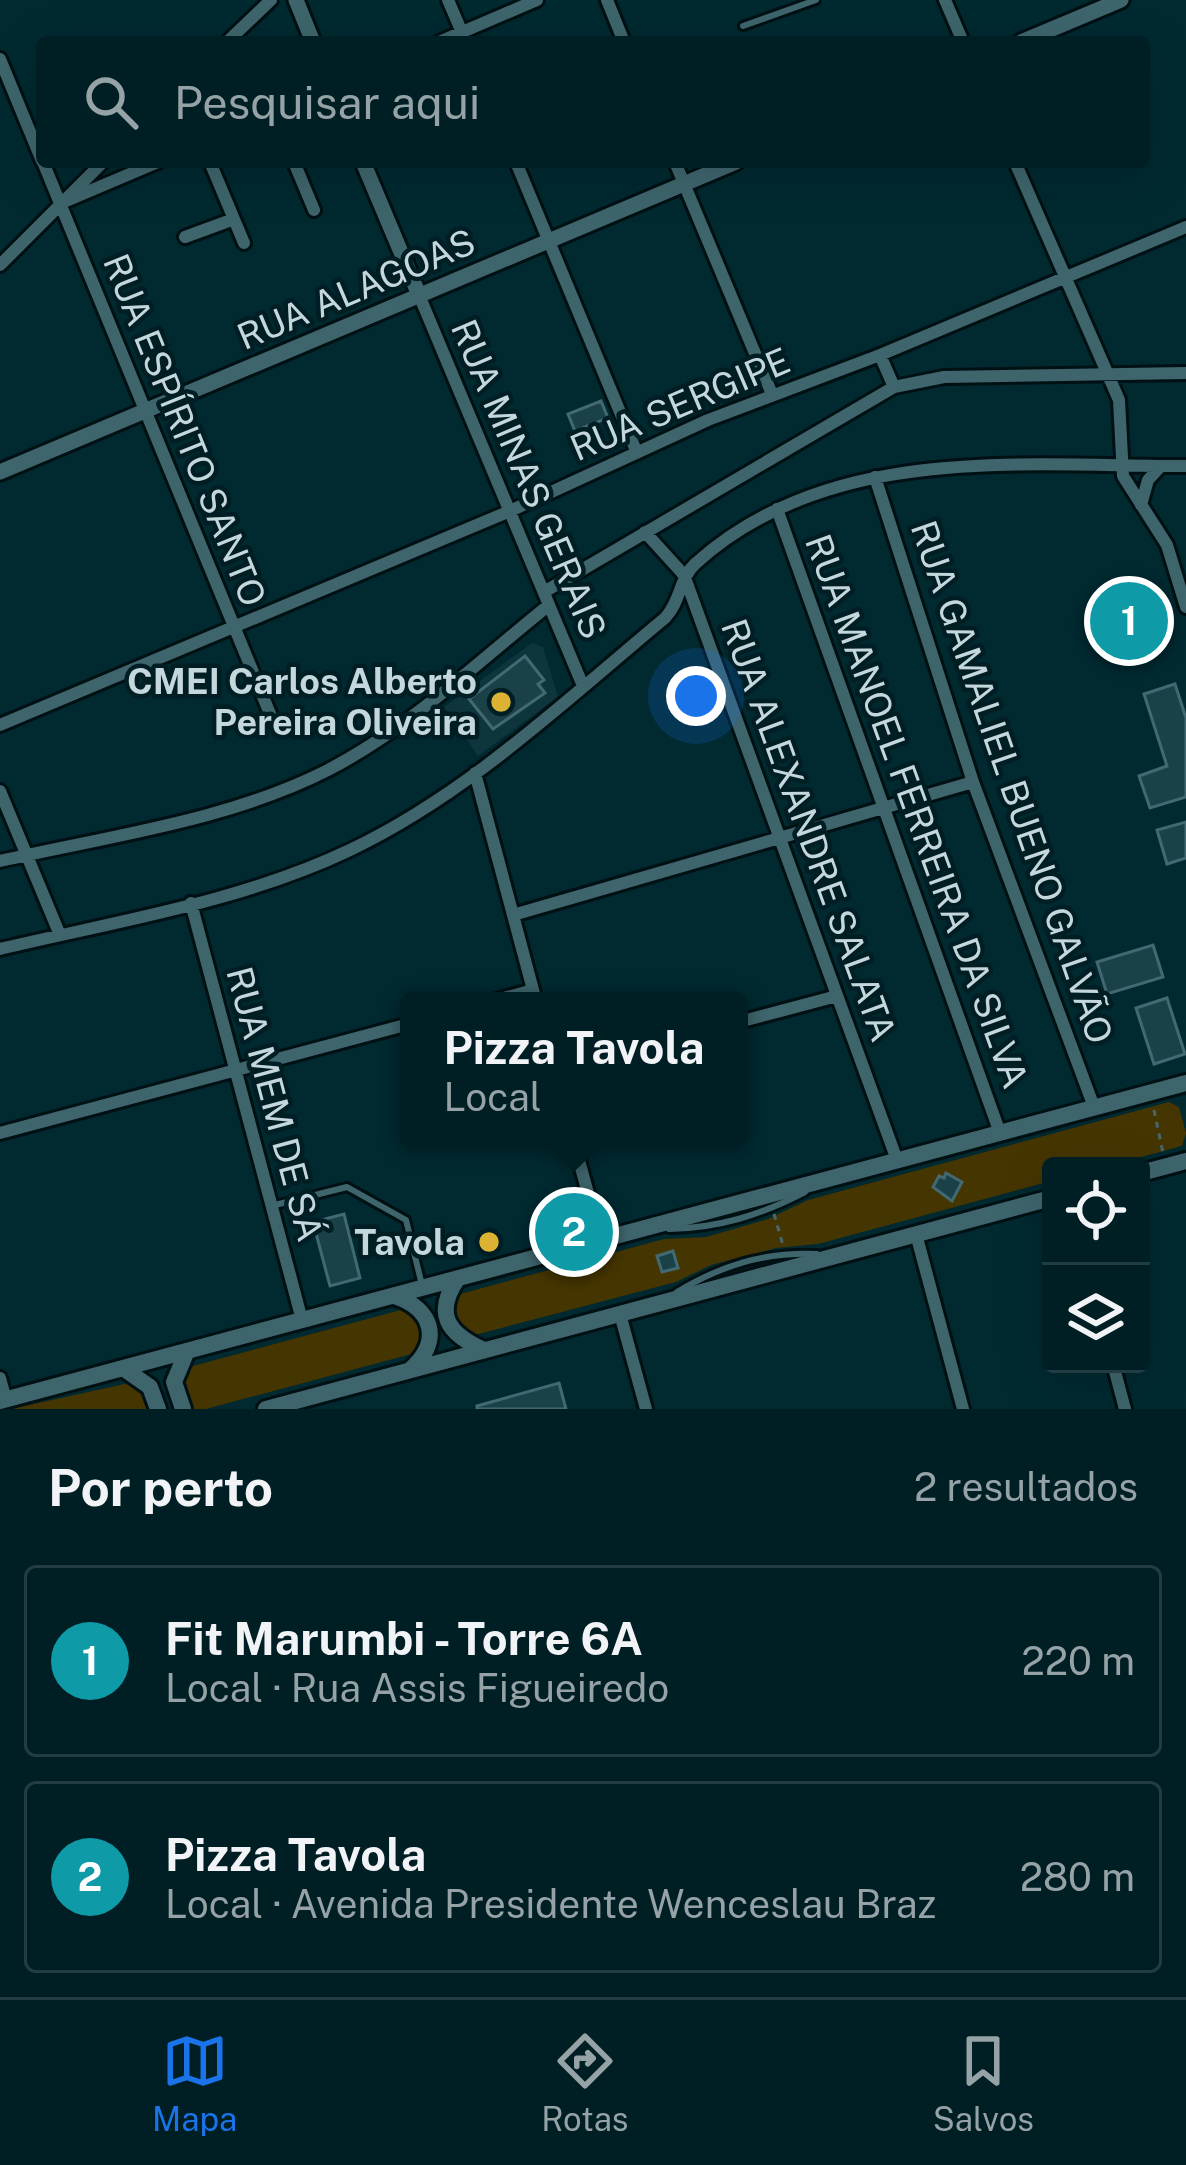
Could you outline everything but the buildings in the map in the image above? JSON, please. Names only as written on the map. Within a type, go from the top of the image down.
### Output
[{"type":"main road","points":[[2,1401],[1186,1082]]},
{"type":"main road","points":[[1156,1090],[1186,1103]]},
{"type":"main road","points":[[1150,1171],[1186,1161]]},
{"type":"main road","points":[[266,1409],[323,1402],[409,1370],[1042,1200]]},
{"type":"main road","points":[[458,1278],[448,1293],[448,1321],[454,1334],[485,1350]]},
{"type":"main road","points":[[394,1295],[413,1302],[429,1327],[424,1358],[409,1370]]},
{"type":"main road","points":[[184,1409],[174,1382],[187,1351]]},
{"type":"main road","points":[[123,1368],[150,1387],[158,1409]]},
{"type":"street","points":[[233,36],[271,0]]},
{"type":"street","points":[[296,0],[311,36]]},
{"type":"street","points":[[448,0],[464,36]]},
{"type":"street","points":[[466,36],[537,0]]},
{"type":"street","points":[[607,0],[622,36]]},
{"type":"street","points":[[945,0],[960,36]]},
{"type":"street","points":[[1035,36],[1121,0]]},
{"type":"street","name":"RUA ESPÍRITO SANTO","points":[[0,59],[36,146]]},
{"type":"street","name":"RUA ESPÍRITO SANTO","points":[[45,168],[273,721]]},
{"type":"street","points":[[0,265],[97,168]]},
{"type":"street","points":[[60,204],[144,168]]},
{"type":"street","points":[[213,168],[244,243]]},
{"type":"street","points":[[296,168],[314,210]]},
{"type":"street","name":"RUA MINAS GERAIS","points":[[366,168],[583,686]]},
{"type":"street","points":[[519,168],[637,453]]},
{"type":"street","points":[[677,168],[772,394]]},
{"type":"street","name":"RUA ALAGOAS","points":[[0,472],[722,168]]},
{"type":"street","points":[[1019,168],[1121,406],[1120,466],[1167,545],[1186,607]]},
{"type":"street","points":[[185,237],[234,219]]},
{"type":"street","name":"RUA SERGIPE","points":[[0,725],[510,511],[772,394],[880,356],[1186,227]]},
{"type":"street","points":[[880,356],[894,387]]},
{"type":"street","points":[[0,861],[217,811],[326,771],[416,712],[547,598],[645,532],[894,387],[944,377],[1186,373]]},
{"type":"street","points":[[1141,506],[1148,480],[1161,466]]},
{"type":"street","points":[[0,949],[269,883],[384,832],[475,773],[673,610],[684,575],[710,552],[777,509],[822,490],[875,477],[967,468],[1186,466]]},
{"type":"street","name":"RUA GAMALIEL BUENO GALVÃO","points":[[875,477],[973,782],[1094,1107]]},
{"type":"street","name":"RUA MANOEL FERREIRA DA SILVA","points":[[777,509],[1000,1132]]},
{"type":"street","name":"RUA ALEXANDRE SALATA","points":[[645,532],[684,575],[897,1160]]},
{"type":"street","points":[[475,773],[534,992]]},
{"type":"street","points":[[513,916],[973,782]]},
{"type":"street","points":[[0,791],[60,934]]},
{"type":"street","name":"RUA MEM DE SÁ","points":[[190,903],[302,1320]]},
{"type":"street","points":[[748,1020],[837,996]]},
{"type":"street","points":[[0,1133],[400,1026]]},
{"type":"street","points":[[575,1148],[601,1240]]},
{"type":"street","points":[[916,1234],[963,1409]]},
{"type":"street","points":[[620,1314],[646,1409]]},
{"type":"street","points":[[1115,1373],[1125,1409]]},
{"type":"street","points":[[0,1378],[2,1401]]},
{"type":"lane","points":[[743,26],[816,0]]},
{"type":"lane","points":[[640,1229],[706,1228],[773,1208],[835,1177]]},
{"type":"lane","points":[[271,1205],[347,1187],[406,1220],[422,1288]]},
{"type":"lane","points":[[658,1304],[714,1270],[785,1253],[836,1256]]},
{"type":"path","points":[[1156,1090],[1166,1167]]},
{"type":"path","points":[[773,1208],[785,1253]]},
{"type":"shaded area","name":"CMEI Carlos Alberto Pereira Oliveira","points":[[532,643],[543,647],[558,697],[478,756],[444,707]]},
{"type":"shaded area","points":[[1169,1102],[1179,1107],[1186,1133],[1182,1146],[1141,1157],[1042,1157],[1042,1183],[818,1244],[776,1248],[711,1265],[676,1282],[471,1336],[457,1326],[453,1310],[460,1294],[664,1239],[706,1237],[768,1219],[808,1200]]},
{"type":"shaded area","points":[[408,1308],[416,1312],[425,1334],[419,1352],[206,1409],[194,1409],[185,1396],[184,1375],[193,1366]]},
{"type":"shaded area","points":[[129,1383],[143,1392],[148,1409],[11,1409]]},
{"type":"place","name":"Fit Marumbi - Torre 6A","points":[[1129,621]]},
{"type":"place","name":"CMEI Carlos Alberto Pereira Oliveira","points":[[501,702]]},
{"type":"place","name":"Pizza Tavola","points":[[574,1232]]},
{"type":"place","name":"Tavola","points":[[489,1242]]}]
